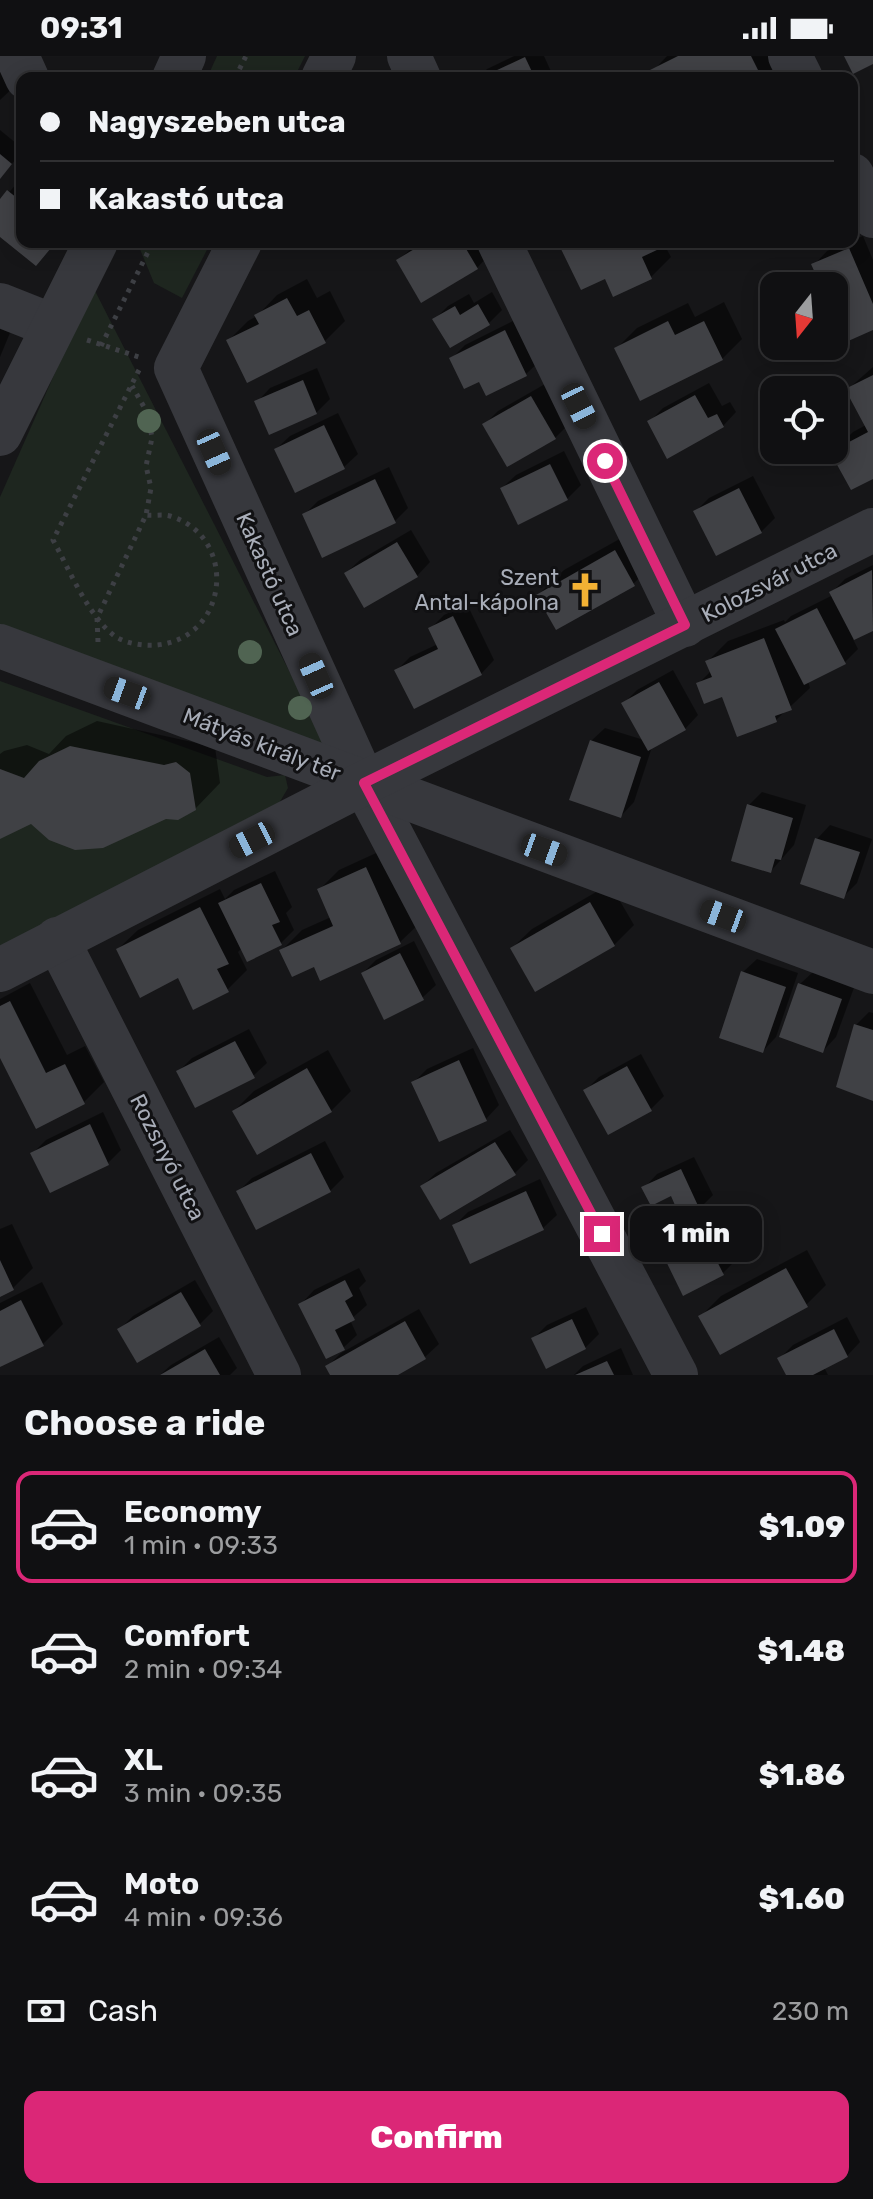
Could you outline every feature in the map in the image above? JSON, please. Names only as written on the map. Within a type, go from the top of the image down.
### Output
[{"type":"street","points":[[858,187],[873,216]]},
{"type":"street","points":[[0,434],[93,248]]},
{"type":"street","points":[[161,363],[236,248]]},
{"type":"street","points":[[502,248],[685,625]]},
{"type":"street","points":[[0,305],[53,326]]},
{"type":"street","name":"Kakastó utca","points":[[161,363],[364,783],[676,1375]]},
{"type":"street","name":"Kolozsvár utca","points":[[364,783],[873,530]]},
{"type":"street","name":"Mátyás király tér","points":[[0,646],[364,783]]},
{"type":"street","points":[[364,783],[873,972]]},
{"type":"street","name":"Mátyás király tér","points":[[0,970],[364,783]]},
{"type":"street","name":"Rozsnyó utca","points":[[57,939],[279,1375]]},
{"type":"path","points":[[101,346],[150,248]]},
{"type":"path","points":[[53,326],[101,346],[161,363]]},
{"type":"path","points":[[146,515],[169,516],[194,529],[212,551],[218,579],[213,607],[197,630],[172,644],[144,647],[117,637],[97,618],[53,540],[131,386],[161,363]]},
{"type":"path","points":[[101,683],[97,618],[146,515],[151,488],[146,466],[152,438],[148,414],[131,386]]},
{"type":"shaded area","points":[[217,56],[305,56],[297,72],[210,72]]},
{"type":"shaded area","points":[[139,248],[208,248],[182,298],[154,283]]},
{"type":"shaded area","points":[[93,287],[331,753],[0,624],[0,497]]},
{"type":"shaded area","points":[[0,681],[267,777],[285,775],[288,788],[278,805],[0,956]]},
{"type":"building","points":[[678,56],[751,56],[759,72],[651,72]]},
{"type":"building","points":[[844,56],[873,56],[873,64],[852,72]]},
{"type":"building","points":[[525,57],[532,72],[493,72]]},
{"type":"building","points":[[0,154],[12,164],[0,179]]},
{"type":"building","points":[[7,190],[16,197],[16,248],[51,248],[36,266],[0,237],[0,199]]},
{"type":"building","points":[[416,248],[466,248],[478,269],[421,303],[396,260]]},
{"type":"building","points":[[661,248],[642,257],[652,279],[613,297],[605,279],[581,290],[561,249]]},
{"type":"building","points":[[849,248],[873,304],[873,330],[848,341],[848,272],[815,272],[811,264]]},
{"type":"building","points":[[287,298],[297,316],[309,310],[326,343],[247,383],[226,340],[259,324],[254,315]]},
{"type":"building","points":[[478,304],[490,325],[450,348],[432,319],[455,306],[460,315]]},
{"type":"building","points":[[668,321],[675,335],[704,321],[723,360],[640,401],[614,348]]},
{"type":"building","points":[[505,330],[527,376],[486,396],[479,382],[464,389],[449,358]]},
{"type":"building","points":[[873,375],[873,479],[851,490],[837,464],[848,464],[848,443],[868,432],[848,395],[848,388]]},
{"type":"building","points":[[303,380],[317,414],[269,435],[254,401]]},
{"type":"building","points":[[695,395],[708,418],[717,414],[724,427],[667,459],[647,421]]},
{"type":"building","points":[[531,396],[556,439],[507,467],[482,424]]},
{"type":"building","points":[[324,425],[345,469],[295,493],[274,449]]},
{"type":"building","points":[[550,464],[568,500],[518,525],[500,488]]},
{"type":"building","points":[[375,479],[396,523],[322,558],[302,514]]},
{"type":"building","points":[[739,488],[762,533],[716,556],[693,511]]},
{"type":"building","points":[[397,542],[418,577],[364,608],[344,573]]},
{"type":"building","name":"Szent Antal-kápolna","points":[[615,550],[635,586],[556,630],[536,595]]},
{"type":"building","points":[[872,570],[873,631],[854,640],[829,592]]},
{"type":"building","points":[[817,608],[846,664],[804,685],[775,629]]},
{"type":"building","points":[[453,616],[482,675],[414,709],[394,670],[438,649],[428,628]]},
{"type":"building","points":[[764,638],[792,710],[775,716],[777,722],[737,737],[722,697],[704,704],[696,683],[712,677],[705,661]]},
{"type":"building","points":[[659,682],[686,730],[648,751],[621,703]]},
{"type":"building","points":[[590,740],[641,757],[621,818],[569,800]]},
{"type":"building","points":[[70,746],[164,765],[176,762],[190,773],[196,810],[178,820],[166,819],[103,848],[75,850],[49,840],[31,824],[0,839],[0,769],[24,778],[39,761]]},
{"type":"building","points":[[747,804],[793,818],[781,860],[775,859],[771,873],[731,861]]},
{"type":"building","points":[[815,838],[860,852],[844,899],[800,884]]},
{"type":"building","points":[[366,867],[401,944],[320,981],[314,967],[292,977],[279,950],[333,926],[317,889]]},
{"type":"building","points":[[261,883],[280,922],[272,925],[282,945],[247,962],[218,903]]},
{"type":"building","points":[[590,902],[615,946],[535,992],[510,948]]},
{"type":"building","points":[[200,907],[229,964],[217,969],[229,992],[193,1010],[178,978],[140,998],[116,949]]},
{"type":"building","points":[[400,953],[424,1000],[384,1020],[361,973]]},
{"type":"building","points":[[741,971],[786,987],[763,1053],[719,1038]]},
{"type":"building","points":[[798,983],[842,999],[823,1053],[779,1037]]},
{"type":"building","points":[[10,1001],[46,1073],[65,1064],[85,1104],[36,1129],[0,1058],[0,1006]]},
{"type":"building","points":[[854,1024],[873,1030],[873,1101],[836,1087]]},
{"type":"building","points":[[235,1041],[255,1078],[195,1108],[176,1071]]},
{"type":"building","points":[[459,1060],[487,1121],[439,1142],[411,1082]]},
{"type":"building","points":[[627,1066],[652,1111],[608,1135],[583,1090]]},
{"type":"building","points":[[307,1068],[332,1112],[257,1155],[232,1111]]},
{"type":"building","points":[[90,1124],[109,1165],[50,1193],[30,1153]]},
{"type":"building","points":[[495,1142],[516,1175],[440,1220],[420,1186]]},
{"type":"building","points":[[311,1153],[331,1192],[256,1230],[236,1191]]},
{"type":"building","points":[[681,1169],[700,1210],[681,1219],[671,1196],[651,1206],[641,1187]]},
{"type":"building","points":[[526,1191],[544,1230],[470,1264],[452,1225]]},
{"type":"building","points":[[702,1232],[724,1275],[683,1296],[662,1253]]},
{"type":"building","points":[[0,1260],[14,1290],[0,1297]]},
{"type":"building","points":[[786,1268],[808,1307],[720,1355],[698,1316]]},
{"type":"building","points":[[345,1280],[353,1296],[345,1301],[355,1320],[335,1330],[345,1350],[326,1359],[298,1304]]},
{"type":"building","points":[[181,1292],[201,1326],[137,1363],[117,1329]]},
{"type":"building","points":[[21,1300],[44,1346],[0,1367],[0,1311]]},
{"type":"building","points":[[572,1319],[586,1349],[546,1369],[531,1338]]},
{"type":"building","points":[[405,1321],[426,1359],[398,1375],[330,1375],[325,1366]]},
{"type":"building","points":[[834,1329],[848,1357],[813,1375],[786,1375],[777,1358]]},
{"type":"building","points":[[205,1349],[220,1375],[160,1375]]},
{"type":"building","points":[[607,1361],[614,1375],[575,1375]]},
{"type":"place","name":"Szent Antal-kápolna","points":[[585,590]]},
{"type":"route","points":[[602,1234],[364,783],[685,625],[605,461]]}]
